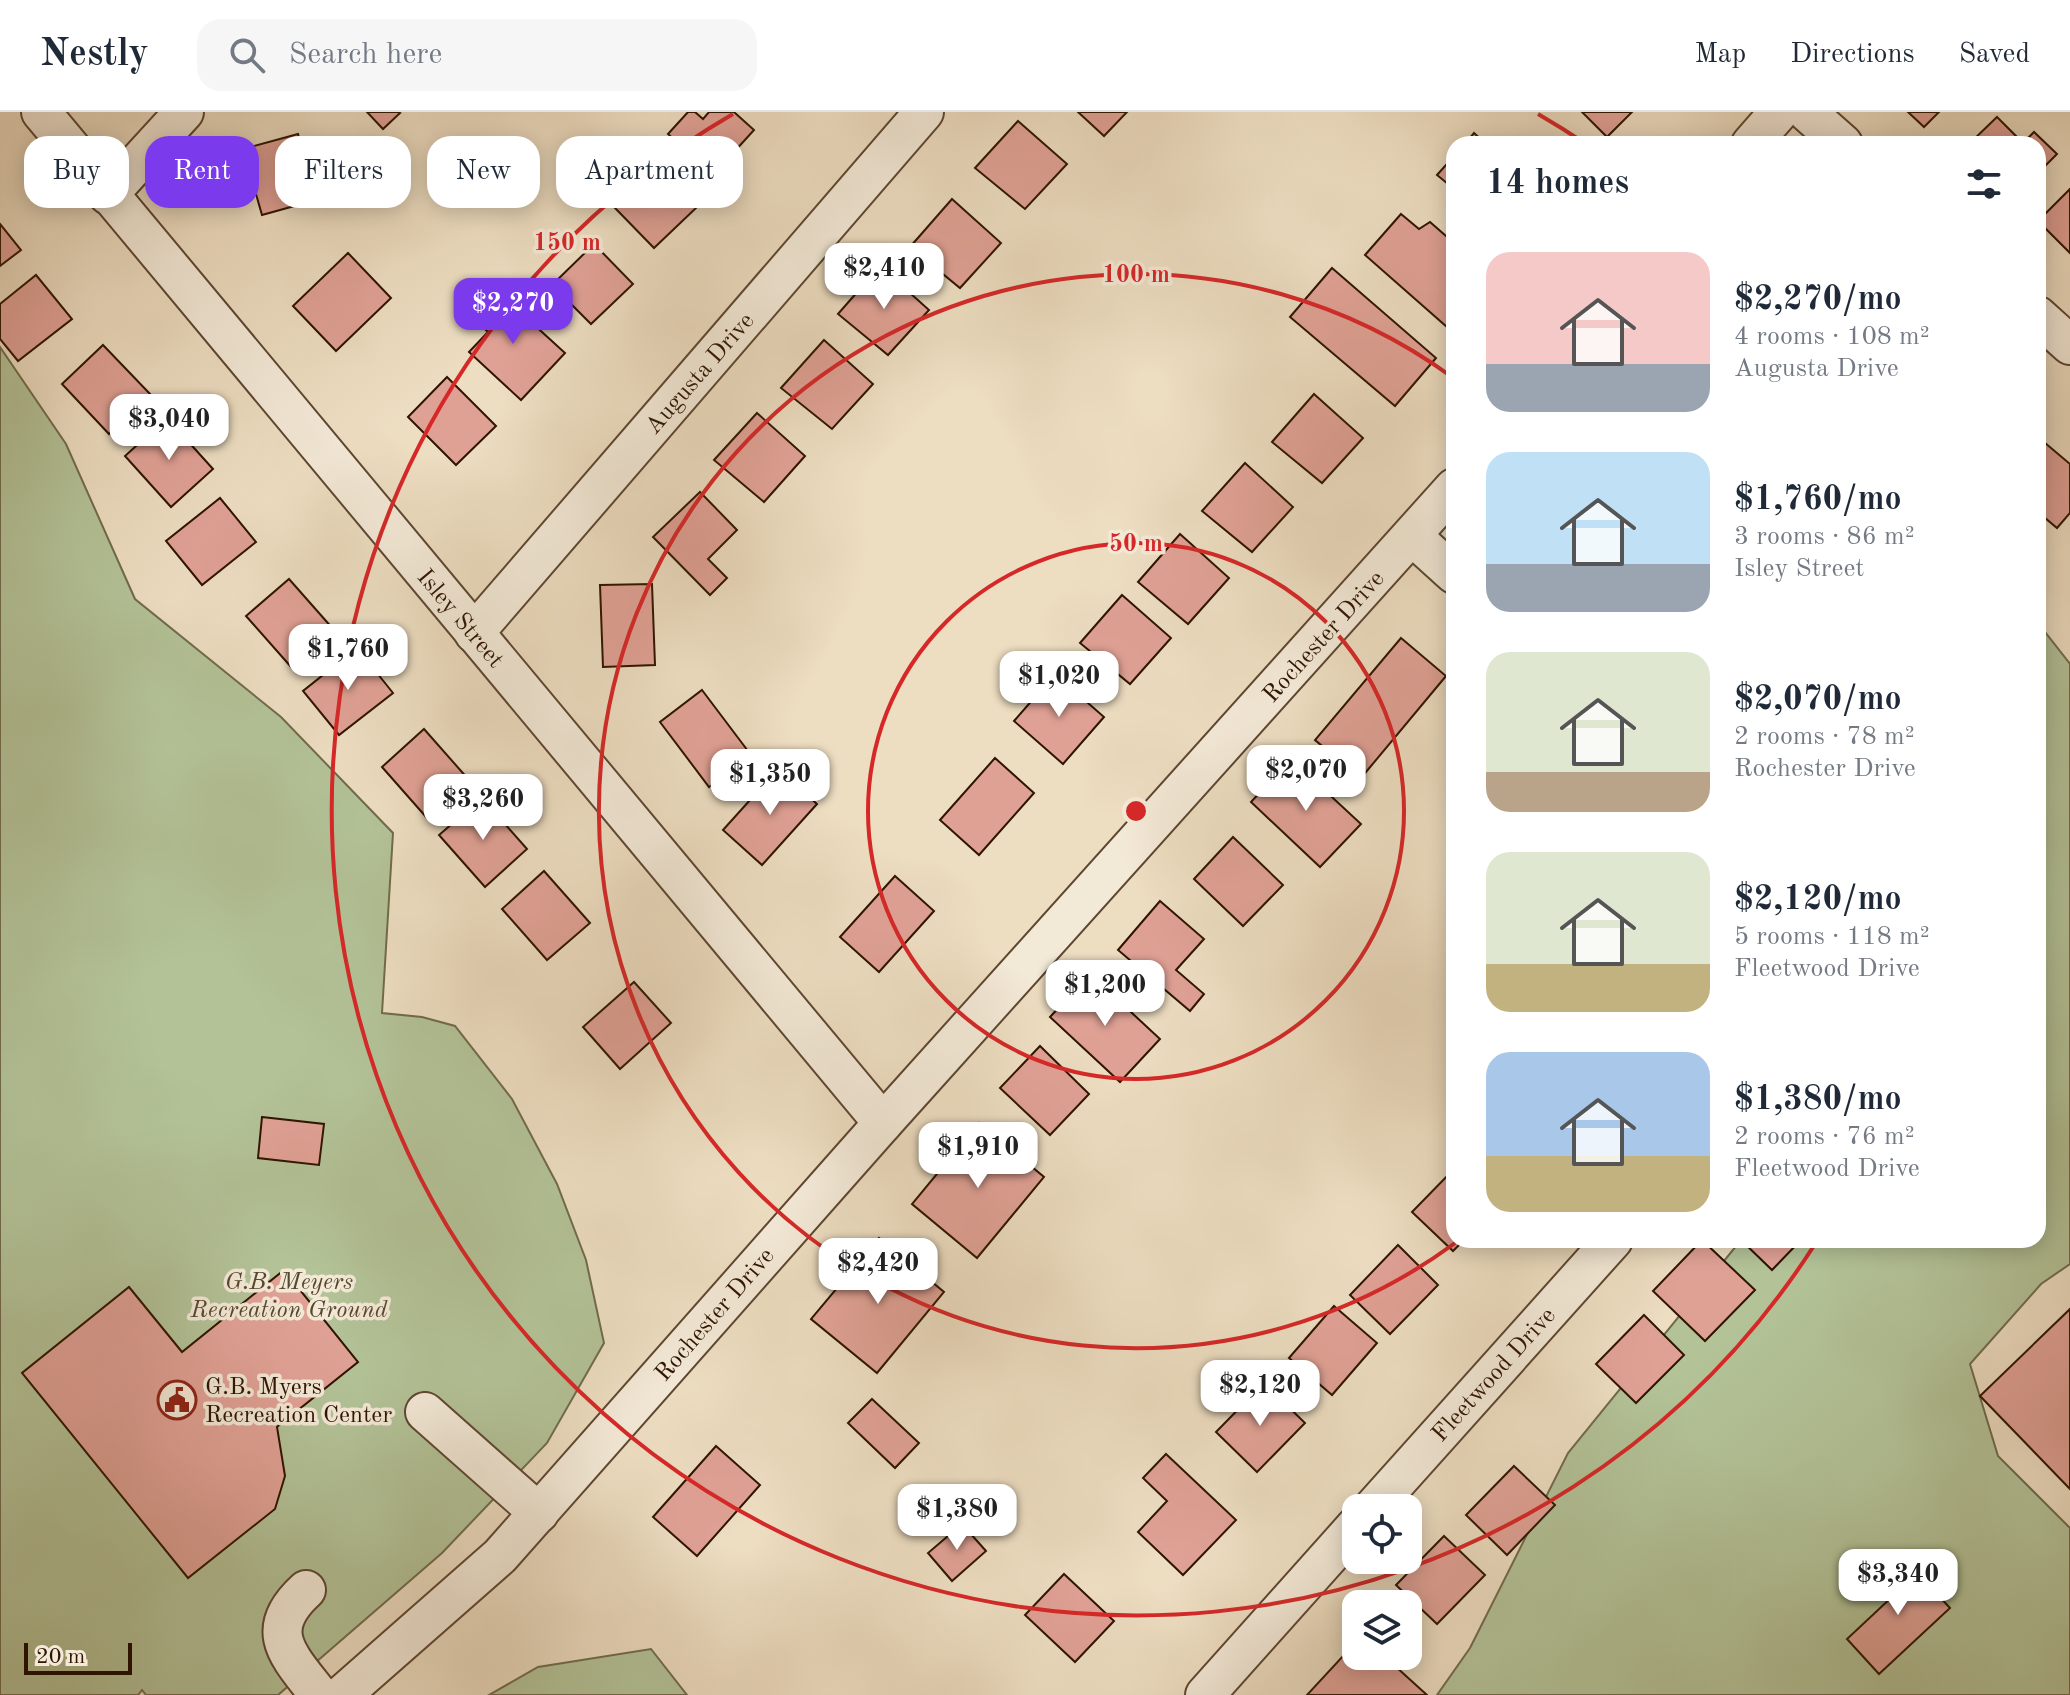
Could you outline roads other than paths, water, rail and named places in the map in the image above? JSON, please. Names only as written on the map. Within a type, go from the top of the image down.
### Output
[{"type":"street","name":"Isley Street","points":[[41,112],[60,136]]},
{"type":"street","points":[[129,172],[184,112]]},
{"type":"street","name":"Augusta Drive","points":[[474,633],[924,112]]},
{"type":"street","points":[[1758,136],[1779,112]]},
{"type":"street","points":[[1807,112],[1834,136]]},
{"type":"street","name":"Isley Street","points":[[119,208],[883,1123]]},
{"type":"street","points":[[2046,323],[2070,345]]},
{"type":"street","name":"Rochester Drive","points":[[342,1695],[500,1556],[883,1123],[1446,497]]},
{"type":"street","points":[[1412,536],[1446,567]]},
{"type":"street","name":"Fleetwood Drive","points":[[1386,1494],[1606,1248]]},
{"type":"street","points":[[425,1412],[539,1513]]},
{"type":"street","points":[[1205,1695],[1342,1542]]},
{"type":"street","points":[[306,1590],[288,1606],[280,1631],[286,1652],[319,1695]]},
{"type":"place","name":"G.B. Myers Recreation Center","points":[[177,1400]]},
{"type":"park label","name":"G.B. Meyers Recreation Ground","points":[[289,1295]]}]
